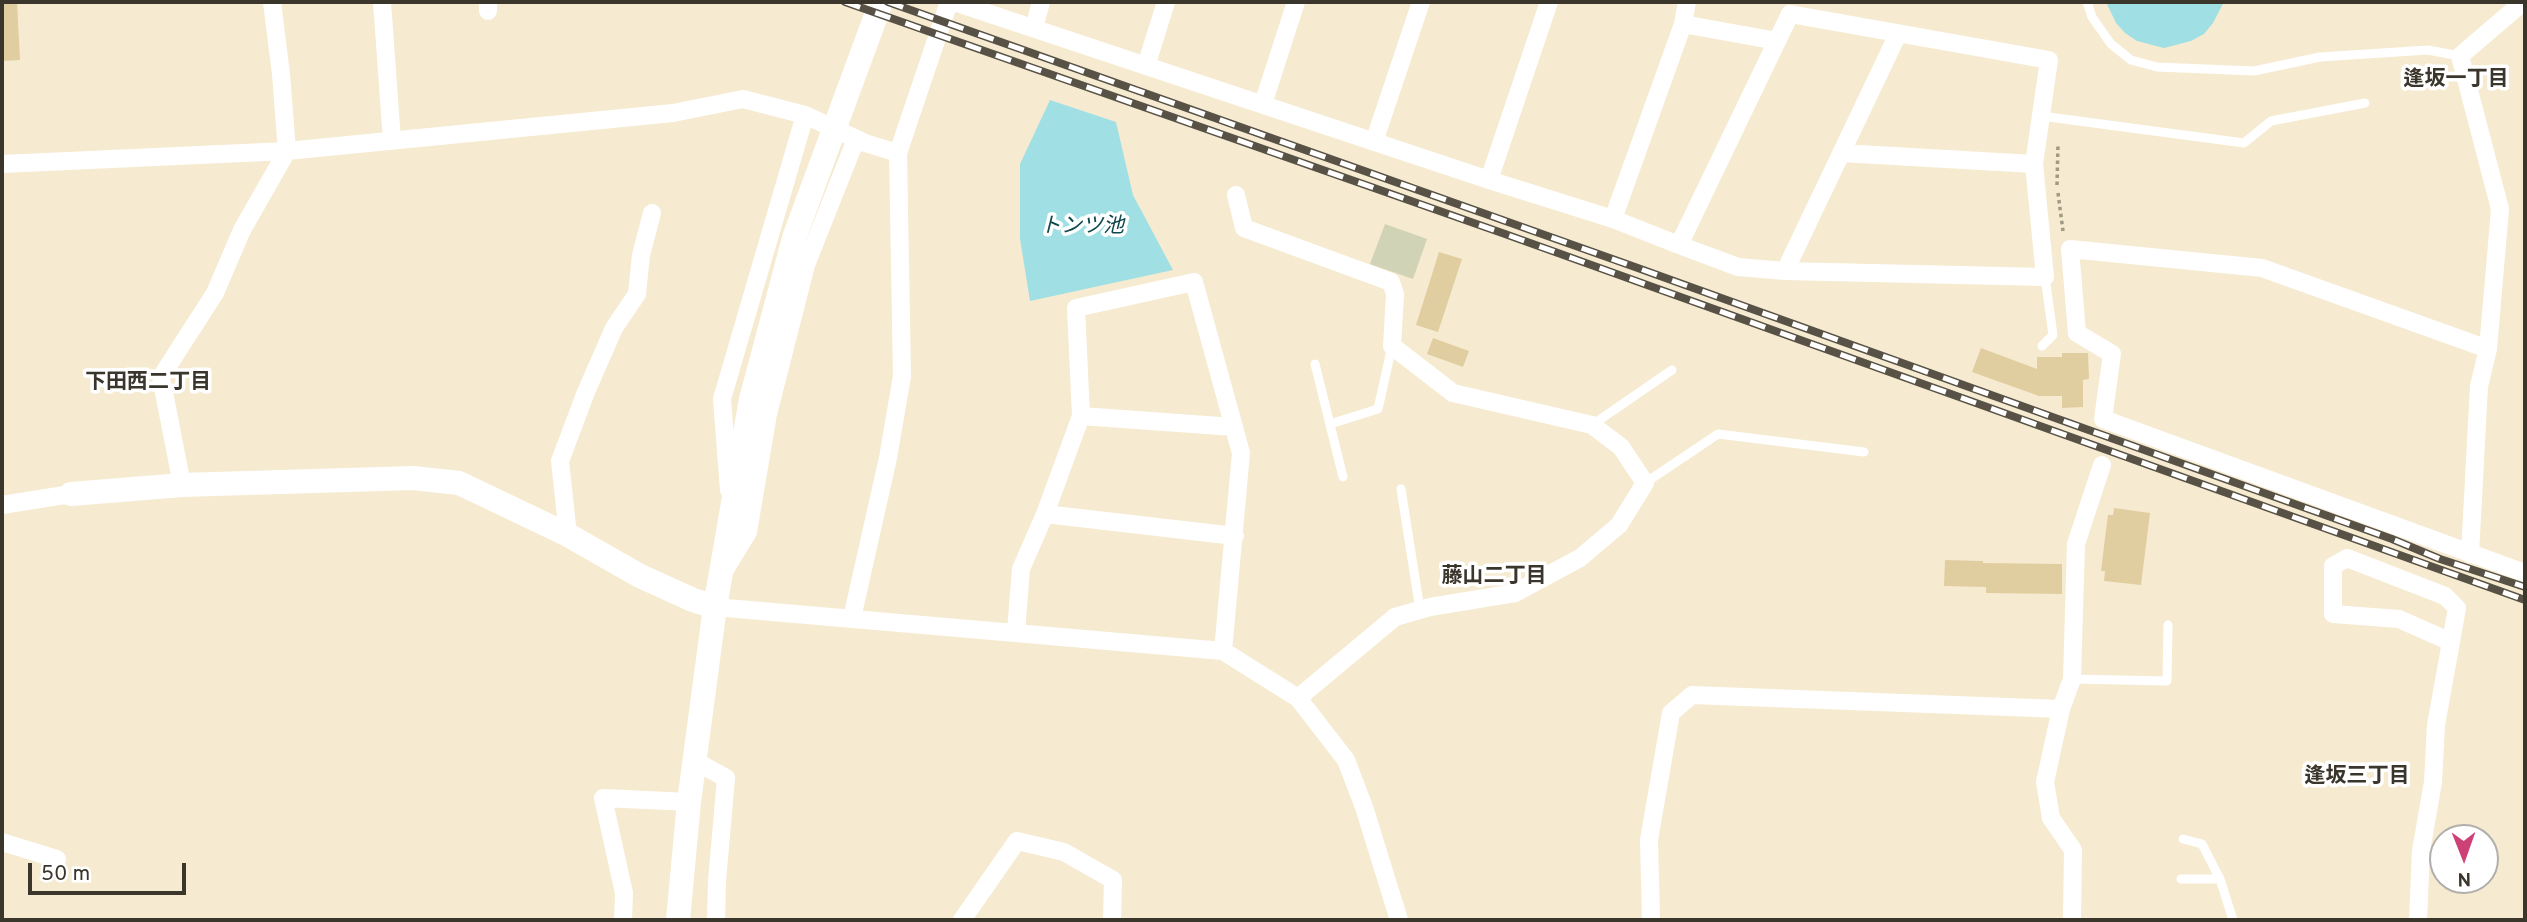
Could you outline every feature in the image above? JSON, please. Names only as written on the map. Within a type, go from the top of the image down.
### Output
[{"type":"street","points":[[182,485],[161,376],[215,293],[242,230],[287,151],[272,2]]},
{"type":"street","points":[[382,2],[392,141]]},
{"type":"street","points":[[678,920],[715,607],[751,399],[794,238],[881,2]]},
{"type":"street","points":[[852,618],[888,458],[902,376],[898,152],[951,2],[1613,219],[1678,245],[1738,267],[1785,271],[2045,277],[2034,164],[2049,60],[1790,14],[1678,245]]},
{"type":"street","points":[[1034,28],[1041,2]]},
{"type":"street","points":[[1146,66],[1166,2]]},
{"type":"street","points":[[1263,104],[1296,2]]},
{"type":"street","points":[[1374,142],[1421,2]]},
{"type":"street","points":[[1489,180],[1549,2]]},
{"type":"street","points":[[1613,219],[1683,24],[1687,2]]},
{"type":"street","points":[[2470,554],[2479,386],[2488,349],[2500,209],[2460,56],[2523,2]]},
{"type":"street","points":[[1683,24],[1777,41]]},
{"type":"street","points":[[1785,271],[1898,34]]},
{"type":"street","points":[[2,164],[287,151],[673,113],[743,99],[805,116],[856,139],[898,152]]},
{"type":"street","points":[[731,515],[722,399],[805,116]]},
{"type":"street","points":[[720,579],[748,532],[768,414],[806,265],[856,139]]},
{"type":"street","points":[[1841,153],[2034,164]]},
{"type":"street","points":[[1236,195],[1244,228],[1391,282],[1395,294],[1392,346],[1453,393],[1592,425],[1621,447],[1645,483],[1619,525],[1580,558],[1515,593],[1395,617],[1298,698]]},
{"type":"street","points":[[568,535],[560,461],[614,328],[637,294],[641,255],[652,213]]},
{"type":"street","points":[[2488,349],[2262,268],[2070,249],[2077,333],[2112,354],[2103,419],[2525,573]]},
{"type":"street","points":[[1016,632],[1021,569],[1045,514],[1081,416],[1076,308],[1194,282],[1241,453],[1223,651]]},
{"type":"street","points":[[1081,416],[1234,427]]},
{"type":"street","points":[[2072,920],[2073,850],[2051,818],[2045,782],[2061,709],[2072,679],[2076,544],[2102,465]]},
{"type":"street","points":[[2,505],[71,494],[182,485],[413,478],[458,483],[568,535],[640,576],[715,607],[1223,651],[1298,698],[1346,760],[1372,830],[1399,920]]},
{"type":"street","points":[[1045,514],[1235,536]]},
{"type":"street","points":[[2418,920],[2421,851],[2434,782],[2436,725],[2451,642],[2457,608],[2445,596],[2347,558],[2333,566],[2333,614],[2399,619],[2451,642]]},
{"type":"street","points":[[1651,920],[1649,840],[1671,713],[1692,695],[2061,709]]},
{"type":"street","points":[[695,761],[726,778],[716,920]]},
{"type":"street","points":[[623,920],[624,893],[603,798],[690,802]]},
{"type":"street","points":[[962,920],[1017,841],[1064,852],[1113,880],[1112,920]]},
{"type":"street","points":[[2,842],[57,859]]},
{"type":"lane","points":[[2087,2],[2092,18],[2111,44],[2131,60],[2157,67],[2254,71],[2320,57],[2428,50],[2460,56]]},
{"type":"lane","points":[[2041,116],[2244,143],[2271,121],[2365,103]]},
{"type":"lane","points":[[2042,346],[2053,335],[2045,277]]},
{"type":"lane","points":[[1330,424],[1378,409],[1392,346]]},
{"type":"lane","points":[[1315,365],[1343,477]]},
{"type":"lane","points":[[1592,425],[1672,370]]},
{"type":"lane","points":[[1645,483],[1718,434],[1864,452]]},
{"type":"lane","points":[[1401,489],[1420,610]]},
{"type":"lane","points":[[2072,679],[2167,681],[2168,625]]},
{"type":"lane","points":[[2183,839],[2202,844],[2220,879],[2233,920]]},
{"type":"lane","points":[[2181,879],[2220,879]]},
{"type":"path","points":[[2061,118],[2057,186],[2064,237],[2070,249]]},
{"type":"green space","points":[[1385,224],[1427,239],[1413,279],[1370,264]]},
{"type":"water","points":[[2106,2],[2224,2],[2204,34],[2191,41],[2164,48],[2137,41],[2125,33],[2116,23]]},
{"type":"water","name":"トンツ池","points":[[1050,100],[1116,122],[1133,195],[1173,270],[1030,301],[1020,239],[1020,164]]},
{"type":"building","points":[[2,2],[17,2],[20,60],[2,61]]},
{"type":"building","points":[[1439,252],[1462,259],[1438,332],[1416,325]]},
{"type":"building","points":[[1433,338],[1469,351],[1463,367],[1427,354]]},
{"type":"building","points":[[1981,348],[2037,369],[2037,357],[2088,353],[2089,379],[2083,380],[2083,407],[2062,408],[2062,396],[2039,396],[1972,372]]},
{"type":"building","points":[[2114,508],[2150,513],[2141,585],[2104,581],[2105,571],[2101,571],[2108,515],[2113,515]]},
{"type":"building","points":[[1945,560],[2062,564],[2062,594],[1986,593],[1986,587],[1944,586]]},
{"type":"railway","points":[[845,2],[1505,234],[2525,600]]},
{"type":"railway","points":[[888,2],[1635,267],[2392,539],[2440,559],[2525,587]]},
{"type":"district","name":"逢坂一丁目","points":[[2456,81]]},
{"type":"district","name":"下田西二丁目","points":[[148,384]]},
{"type":"district","name":"藤山二丁目","points":[[1494,578]]},
{"type":"district","name":"逢坂三丁目","points":[[2357,778]]}]
